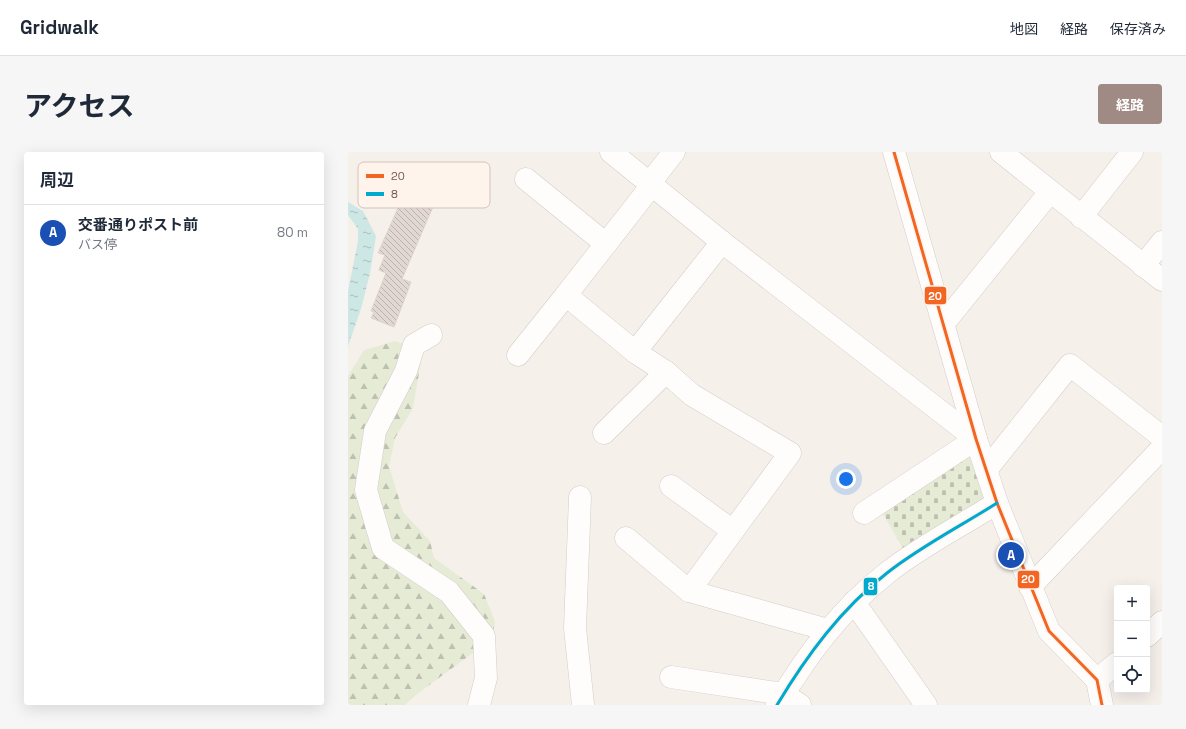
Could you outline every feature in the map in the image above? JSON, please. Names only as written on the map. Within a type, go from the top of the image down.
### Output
[{"type":"street","points":[[611,152],[722,242],[976,439]]},
{"type":"street","points":[[518,355],[652,185],[656,175],[674,152]]},
{"type":"street","points":[[894,152],[976,439],[997,503],[1049,631],[1097,680],[1102,705]]},
{"type":"street","points":[[1000,152],[1023,159],[1050,192],[1162,280]]},
{"type":"street","points":[[1081,217],[1132,152]]},
{"type":"street","points":[[526,179],[606,244]]},
{"type":"street","points":[[944,323],[1050,192]]},
{"type":"street","points":[[635,352],[722,242]]},
{"type":"street","points":[[1143,266],[1162,242]]},
{"type":"street","points":[[566,295],[635,352],[666,372],[692,395],[790,453],[689,591]]},
{"type":"street","points":[[431,335],[414,345],[406,371],[375,431],[366,490],[383,548],[449,592],[484,636],[486,678],[479,705]]},
{"type":"street","points":[[987,469],[1070,365],[1162,437]]},
{"type":"street","points":[[604,433],[666,372]]},
{"type":"street","points":[[864,513],[976,439]]},
{"type":"street","points":[[1030,587],[1162,448]]},
{"type":"street","points":[[671,486],[733,531]]},
{"type":"street","points":[[580,498],[575,628],[583,705]]},
{"type":"street","points":[[671,677],[787,701],[804,661],[828,630],[854,602],[887,573],[997,503]]},
{"type":"street","points":[[626,538],[689,591],[828,630]]},
{"type":"street","points":[[854,602],[926,705]]},
{"type":"street","points":[[1150,633],[1162,622]]},
{"type":"street","points":[[1097,680],[1114,666]]},
{"type":"green space","points":[[395,341],[423,350],[413,408],[395,438],[389,466],[403,512],[430,541],[434,558],[484,594],[495,621],[492,639],[417,694],[405,705],[348,705],[348,376],[364,350]]},
{"type":"green space","points":[[974,446],[991,500],[905,552],[882,512]]},
{"type":"water","points":[[348,202],[363,211],[376,236],[370,273],[361,309],[348,346],[348,291],[358,241],[358,229],[348,215]]},
{"type":"building","points":[[398,208],[432,208],[402,279],[411,282],[394,327],[371,318],[374,312],[371,311],[386,273],[379,270],[385,255],[378,253]]},
{"type":"transit line","name":"20","points":[[894,152],[976,439],[997,503],[1049,631],[1097,680],[1102,705]]},
{"type":"transit line","name":"8","points":[[777,705],[800,668],[826,634],[840,617],[870,587],[913,554],[997,503]]},
{"type":"place","name":"交番通りポスト前","points":[[1011,555]]}]
